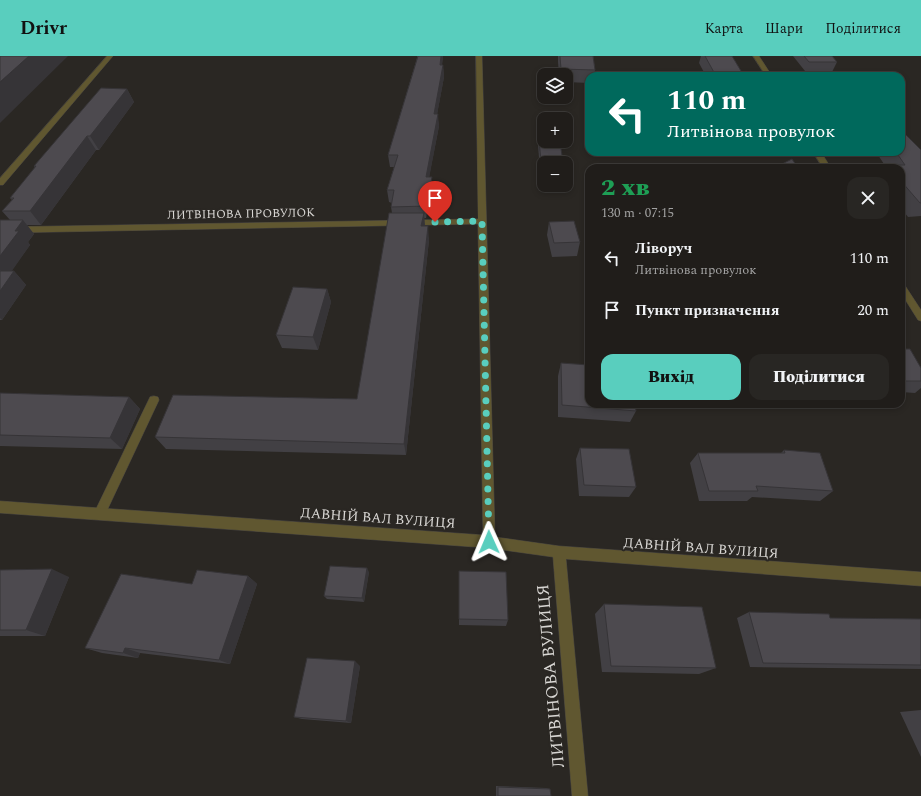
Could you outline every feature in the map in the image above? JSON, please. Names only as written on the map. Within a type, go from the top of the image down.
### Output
[{"type":"street","points":[[0,183],[110,56]]},
{"type":"street","points":[[479,56],[489,542]]},
{"type":"street","points":[[756,56],[766,72]]},
{"type":"street","name":"ЛИТВІНОВА ПРОВУЛОК","points":[[0,230],[482,221]]},
{"type":"street","points":[[905,292],[921,318]]},
{"type":"street","points":[[100,513],[154,400]]},
{"type":"street","name":"ДАВНІЙ ВАЛ ВУЛИЦЯ","points":[[0,507],[489,542],[558,552],[921,579]]},
{"type":"street","name":"ЛИТВІНОВА ВУЛИЦЯ","points":[[558,552],[580,796]]},
{"type":"building","points":[[0,56],[29,56],[0,82]]},
{"type":"building","points":[[418,56],[441,56],[440,65],[443,65],[434,114],[438,114],[426,177],[432,177],[426,206],[391,207],[394,190],[387,190],[398,155],[388,155]]},
{"type":"building","points":[[560,56],[593,56],[595,70],[561,68]]},
{"type":"building","points":[[705,56],[732,56],[742,72],[714,72]]},
{"type":"building","points":[[804,56],[832,56],[837,62],[809,62]]},
{"type":"building","points":[[101,88],[127,89],[90,136],[87,136],[30,211],[2,211],[14,198],[10,198],[36,166],[34,166]]},
{"type":"building","points":[[905,134],[921,150],[921,203],[905,186],[904,164],[899,156],[905,156]]},
{"type":"building","points":[[540,148],[561,148],[562,156],[540,156]]},
{"type":"building","points":[[792,159],[795,164],[782,164]]},
{"type":"building","points":[[389,213],[424,213],[421,226],[428,226],[404,444],[155,437],[173,395],[357,399]]},
{"type":"building","points":[[0,220],[23,220],[15,231],[19,231],[0,256]]},
{"type":"building","points":[[574,221],[580,242],[554,243],[549,222]]},
{"type":"building","points":[[0,271],[14,271],[0,291]]},
{"type":"building","points":[[293,287],[327,289],[313,337],[276,335]]},
{"type":"building","points":[[905,349],[910,349],[921,368],[921,381],[905,381]]},
{"type":"building","points":[[561,363],[585,365],[585,407],[562,405]]},
{"type":"building","points":[[0,393],[129,397],[110,438],[0,435]]},
{"type":"building","points":[[599,408],[636,408],[636,411]]},
{"type":"building","points":[[580,448],[629,449],[636,487],[584,485]]},
{"type":"building","points":[[784,450],[820,453],[833,491],[756,486],[758,491],[709,491],[698,453],[785,453]]},
{"type":"building","points":[[330,566],[367,568],[362,598],[324,596]]},
{"type":"building","points":[[52,569],[26,630],[0,630],[0,570]]},
{"type":"building","points":[[197,570],[248,576],[219,660],[125,648],[123,653],[85,648],[121,574],[192,584]]},
{"type":"building","points":[[459,571],[506,572],[508,620],[459,619]]},
{"type":"building","points":[[604,604],[702,607],[716,668],[611,666]]},
{"type":"building","points":[[749,612],[829,614],[830,618],[921,619],[921,665],[763,663]]},
{"type":"building","points":[[307,658],[355,661],[346,721],[294,717]]},
{"type":"building","points":[[498,787],[550,789],[551,796],[498,796]]},
{"type":"route","points":[[435,222],[482,221],[489,542]]}]
